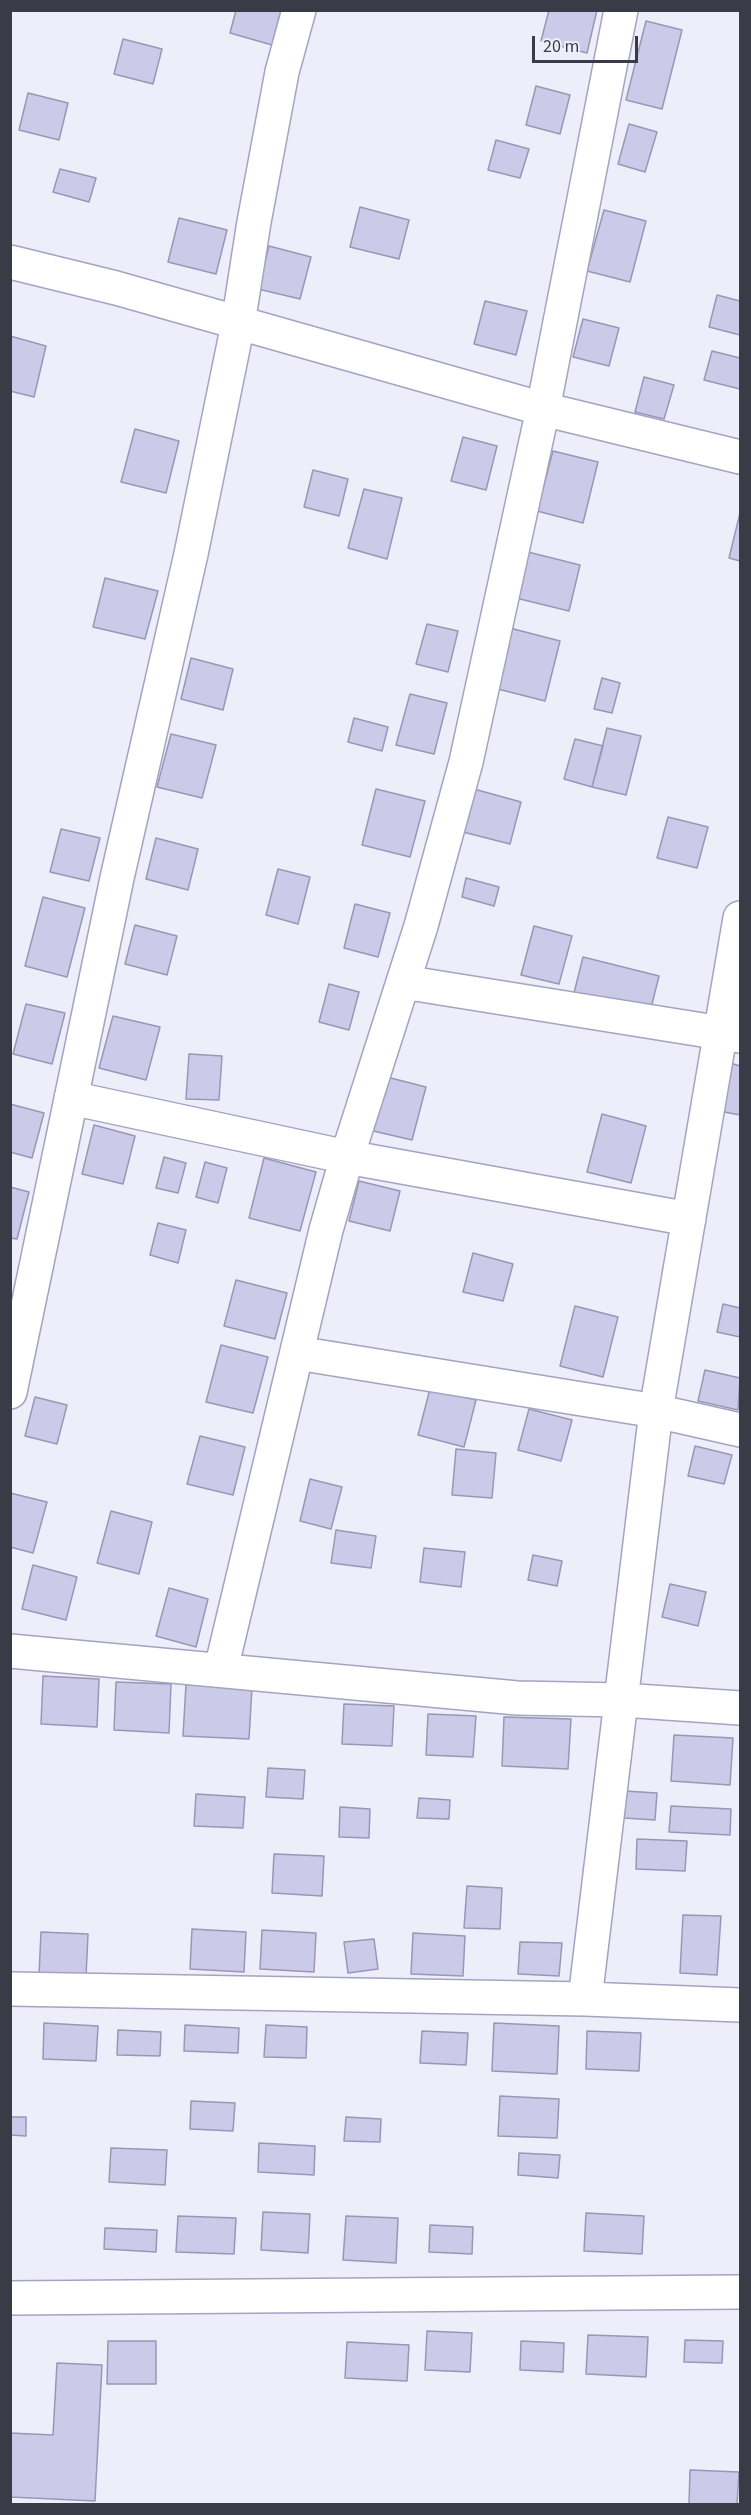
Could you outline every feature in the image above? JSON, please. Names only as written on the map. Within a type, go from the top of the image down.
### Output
[{"type":"street","points":[[10,1392],[117,878],[191,554],[238,324],[282,72],[299,10]]},
{"type":"street","points":[[221,1669],[326,1230],[403,982],[466,762],[543,409],[621,10]]},
{"type":"street","points":[[10,262],[116,288],[543,409],[741,457]]},
{"type":"street","points":[[585,1999],[656,1411],[689,1218],[730,1035],[741,918]]},
{"type":"street","points":[[403,982],[730,1035]]},
{"type":"street","points":[[71,1098],[347,1157],[689,1218]]},
{"type":"street","points":[[297,1353],[656,1411],[741,1430]]},
{"type":"street","points":[[10,1651],[517,1698],[622,1700],[741,1708]]},
{"type":"street","points":[[10,1989],[585,1999],[741,2005]]},
{"type":"street","points":[[10,2298],[741,2292]]},
{"type":"building","points":[[236,10],[281,10],[272,45],[230,33]]},
{"type":"building","points":[[549,10],[597,10],[587,53],[541,41]]},
{"type":"building","points":[[646,21],[682,30],[662,109],[626,100]]},
{"type":"building","points":[[123,39],[162,49],[153,84],[114,74]]},
{"type":"building","points":[[536,86],[570,95],[560,134],[526,125]]},
{"type":"building","points":[[28,93],[68,103],[59,140],[19,130]]},
{"type":"building","points":[[629,124],[657,132],[645,172],[618,164]]},
{"type":"building","points":[[496,140],[529,149],[520,178],[488,170]]},
{"type":"building","points":[[60,169],[96,178],[89,202],[53,192]]},
{"type":"building","points":[[360,207],[409,220],[399,259],[350,247]]},
{"type":"building","points":[[604,210],[646,221],[630,282],[587,271]]},
{"type":"building","points":[[179,218],[227,230],[216,274],[168,262]]},
{"type":"building","points":[[269,246],[311,257],[300,299],[258,289]]},
{"type":"building","points":[[717,295],[740,301],[740,335],[709,327]]},
{"type":"building","points":[[485,301],[527,311],[516,355],[474,344]]},
{"type":"building","points":[[583,319],[619,328],[609,366],[573,357]]},
{"type":"building","points":[[10,336],[46,346],[34,397],[10,391]]},
{"type":"building","points":[[712,351],[740,358],[740,389],[704,380]]},
{"type":"building","points":[[644,377],[674,385],[664,419],[635,412]]},
{"type":"building","points":[[135,429],[179,441],[166,493],[121,482]]},
{"type":"building","points":[[463,437],[497,446],[486,490],[451,481]]},
{"type":"building","points":[[553,451],[598,462],[583,523],[537,511]]},
{"type":"building","points":[[313,470],[348,479],[339,516],[304,507]]},
{"type":"building","points":[[364,489],[402,498],[387,559],[348,548]]},
{"type":"building","points":[[740,513],[740,561],[729,558]]},
{"type":"building","points":[[528,552],[580,565],[569,611],[516,598]]},
{"type":"building","points":[[105,578],[158,591],[145,639],[93,627]]},
{"type":"building","points":[[427,624],[458,631],[448,672],[416,664]]},
{"type":"building","points":[[506,627],[560,641],[545,701],[490,687]]},
{"type":"building","points":[[191,658],[233,669],[223,710],[181,699]]},
{"type":"building","points":[[602,678],[620,683],[612,713],[594,709]]},
{"type":"building","points":[[410,694],[447,703],[434,754],[396,745]]},
{"type":"building","points":[[354,718],[388,727],[382,751],[348,742]]},
{"type":"building","points":[[607,728],[641,736],[626,795],[592,787]]},
{"type":"building","points":[[171,734],[216,745],[202,798],[157,787]]},
{"type":"building","points":[[575,739],[603,746],[592,787],[564,779]]},
{"type":"building","points":[[376,789],[425,801],[410,857],[362,845]]},
{"type":"building","points":[[474,789],[521,802],[510,844],[463,832]]},
{"type":"building","points":[[668,817],[708,827],[697,868],[657,858]]},
{"type":"building","points":[[61,829],[100,838],[89,881],[50,872]]},
{"type":"building","points":[[156,838],[198,849],[188,890],[146,879]]},
{"type":"building","points":[[278,869],[310,877],[298,924],[266,915]]},
{"type":"building","points":[[466,878],[499,887],[494,906],[462,897]]},
{"type":"building","points":[[43,897],[85,908],[67,977],[25,966]]},
{"type":"building","points":[[355,904],[390,913],[378,957],[344,948]]},
{"type":"building","points":[[135,925],[177,936],[167,975],[125,964]]},
{"type":"building","points":[[534,926],[572,936],[559,984],[521,975]]},
{"type":"building","points":[[583,957],[659,976],[649,1016],[573,997]]},
{"type":"building","points":[[329,984],[359,992],[349,1030],[319,1022]]},
{"type":"building","points":[[26,1004],[65,1013],[52,1064],[13,1054]]},
{"type":"building","points":[[113,1016],[160,1027],[146,1080],[99,1068]]},
{"type":"building","points":[[189,1054],[222,1056],[219,1100],[186,1099]]},
{"type":"building","points":[[730,1063],[740,1066],[740,1115],[719,1111]]},
{"type":"building","points":[[383,1076],[426,1087],[412,1140],[369,1130]]},
{"type":"building","points":[[10,1104],[44,1113],[32,1158],[10,1152]]},
{"type":"building","points":[[602,1114],[646,1126],[631,1183],[587,1172]]},
{"type":"building","points":[[94,1125],[135,1136],[123,1184],[82,1174]]},
{"type":"building","points":[[164,1157],[186,1163],[178,1193],[156,1188]]},
{"type":"building","points":[[264,1158],[316,1172],[300,1231],[249,1218]]},
{"type":"building","points":[[205,1162],[227,1168],[218,1203],[196,1197]]},
{"type":"building","points":[[359,1181],[400,1191],[390,1231],[349,1221]]},
{"type":"building","points":[[10,1187],[29,1192],[17,1239],[10,1238]]},
{"type":"building","points":[[158,1223],[186,1230],[178,1263],[150,1255]]},
{"type":"building","points":[[473,1253],[513,1264],[503,1301],[463,1292]]},
{"type":"building","points":[[236,1280],[287,1293],[275,1339],[224,1326]]},
{"type":"building","points":[[723,1304],[740,1308],[740,1337],[717,1332]]},
{"type":"building","points":[[575,1306],[618,1317],[603,1377],[560,1366]]},
{"type":"building","points":[[221,1345],[268,1357],[253,1413],[206,1402]]},
{"type":"building","points":[[705,1370],[740,1378],[738,1410],[698,1401]]},
{"type":"building","points":[[430,1389],[476,1400],[464,1447],[418,1435]]},
{"type":"building","points":[[35,1397],[67,1405],[57,1444],[25,1436]]},
{"type":"building","points":[[529,1409],[572,1420],[561,1461],[518,1450]]},
{"type":"building","points":[[200,1436],[245,1447],[233,1495],[187,1484]]},
{"type":"building","points":[[695,1446],[732,1455],[724,1484],[688,1476]]},
{"type":"building","points":[[456,1449],[496,1453],[492,1498],[452,1495]]},
{"type":"building","points":[[310,1479],[342,1487],[331,1529],[300,1521]]},
{"type":"building","points":[[10,1493],[47,1502],[33,1553],[10,1547]]},
{"type":"building","points":[[111,1511],[152,1522],[139,1574],[97,1563]]},
{"type":"building","points":[[336,1530],[376,1536],[371,1568],[331,1563]]},
{"type":"building","points":[[424,1548],[465,1552],[461,1587],[420,1582]]},
{"type":"building","points":[[533,1555],[562,1561],[557,1586],[528,1580]]},
{"type":"building","points":[[33,1565],[77,1577],[66,1620],[22,1609]]},
{"type":"building","points":[[670,1584],[706,1592],[698,1626],[662,1617]]},
{"type":"building","points":[[169,1588],[208,1599],[196,1647],[156,1636]]},
{"type":"building","points":[[43,1676],[99,1679],[97,1727],[41,1724]]},
{"type":"building","points":[[116,1682],[171,1684],[169,1733],[114,1730]]},
{"type":"building","points":[[186,1684],[252,1687],[249,1739],[183,1736]]},
{"type":"building","points":[[344,1704],[394,1706],[392,1746],[342,1744]]},
{"type":"building","points":[[428,1714],[476,1716],[473,1757],[426,1755]]},
{"type":"building","points":[[504,1717],[571,1719],[568,1769],[502,1766]]},
{"type":"building","points":[[674,1735],[733,1738],[730,1785],[671,1781]]},
{"type":"building","points":[[268,1768],[305,1770],[303,1799],[266,1797]]},
{"type":"building","points":[[625,1791],[657,1793],[655,1820],[624,1818]]},
{"type":"building","points":[[196,1794],[245,1797],[243,1828],[194,1826]]},
{"type":"building","points":[[419,1798],[450,1800],[449,1819],[417,1818]]},
{"type":"building","points":[[671,1806],[731,1809],[730,1835],[669,1832]]},
{"type":"building","points":[[340,1807],[370,1809],[369,1838],[339,1837]]},
{"type":"building","points":[[637,1839],[687,1841],[685,1871],[636,1869]]},
{"type":"building","points":[[274,1854],[324,1856],[322,1896],[272,1893]]},
{"type":"building","points":[[467,1886],[502,1888],[500,1929],[464,1928]]},
{"type":"building","points":[[683,1915],[721,1916],[717,1975],[680,1973]]},
{"type":"building","points":[[192,1929],[246,1932],[244,1972],[190,1969]]},
{"type":"building","points":[[262,1930],[316,1933],[314,1972],[260,1969]]},
{"type":"building","points":[[41,1932],[88,1934],[86,1977],[39,1975]]},
{"type":"building","points":[[413,1933],[465,1936],[463,1976],[411,1974]]},
{"type":"building","points":[[374,1939],[378,1969],[348,1973],[344,1942]]},
{"type":"building","points":[[520,1942],[562,1943],[559,1976],[518,1974]]},
{"type":"building","points":[[44,2023],[98,2026],[96,2061],[43,2059]]},
{"type":"building","points":[[494,2023],[559,2026],[557,2074],[492,2071]]},
{"type":"building","points":[[185,2025],[239,2028],[238,2053],[184,2051]]},
{"type":"building","points":[[266,2025],[307,2027],[306,2058],[264,2057]]},
{"type":"building","points":[[118,2030],[161,2032],[160,2056],[117,2055]]},
{"type":"building","points":[[422,2031],[468,2033],[466,2065],[420,2063]]},
{"type":"building","points":[[587,2031],[641,2033],[639,2071],[586,2069]]},
{"type":"building","points":[[500,2096],[559,2099],[557,2138],[498,2136]]},
{"type":"building","points":[[191,2101],[235,2103],[233,2131],[190,2129]]},
{"type":"building","points":[[10,2117],[26,2117],[26,2136],[10,2135]]},
{"type":"building","points":[[346,2117],[381,2119],[380,2142],[344,2141]]},
{"type":"building","points":[[259,2143],[315,2146],[314,2175],[258,2172]]},
{"type":"building","points":[[111,2148],[167,2150],[165,2185],[109,2182]]},
{"type":"building","points":[[519,2153],[560,2155],[558,2178],[518,2175]]},
{"type":"building","points":[[263,2212],[310,2214],[308,2253],[261,2250]]},
{"type":"building","points":[[586,2213],[644,2216],[642,2254],[584,2251]]},
{"type":"building","points":[[178,2216],[236,2218],[234,2254],[176,2252]]},
{"type":"building","points":[[346,2216],[398,2218],[396,2263],[343,2260]]},
{"type":"building","points":[[430,2225],[473,2227],[472,2254],[429,2252]]},
{"type":"building","points":[[105,2228],[157,2230],[156,2252],[104,2249]]},
{"type":"building","points":[[427,2331],[472,2333],[470,2372],[425,2370]]},
{"type":"building","points":[[588,2335],[648,2337],[646,2377],[586,2374]]},
{"type":"building","points":[[685,2340],[723,2341],[722,2363],[684,2362]]},
{"type":"building","points":[[108,2341],[156,2341],[156,2384],[107,2384]]},
{"type":"building","points":[[521,2341],[564,2343],[563,2372],[520,2370]]},
{"type":"building","points":[[347,2342],[409,2345],[407,2381],[345,2378]]},
{"type":"building","points":[[57,2363],[102,2365],[95,2501],[10,2497],[10,2433],[53,2435]]},
{"type":"building","points":[[690,2470],[739,2472],[737,2504],[689,2504]]}]
